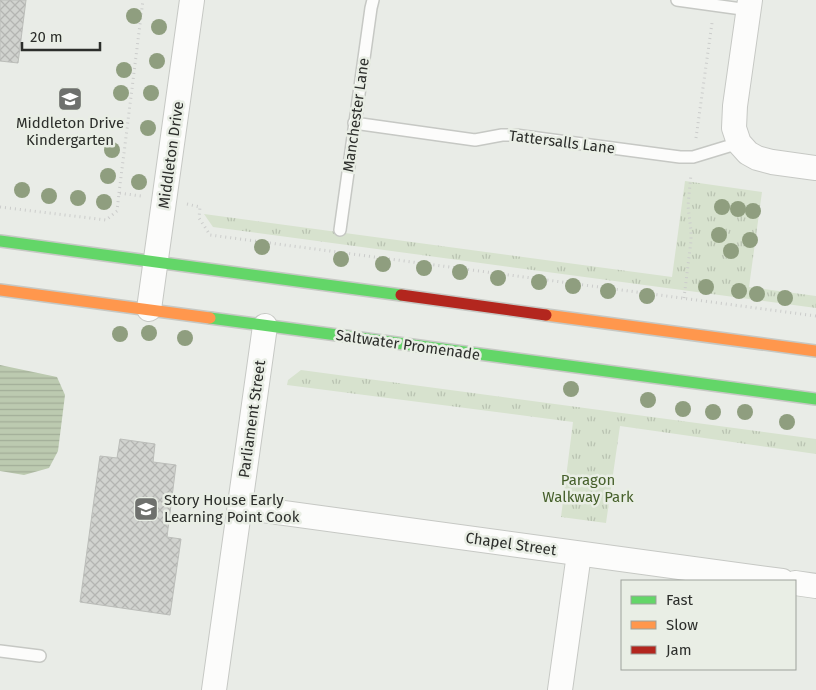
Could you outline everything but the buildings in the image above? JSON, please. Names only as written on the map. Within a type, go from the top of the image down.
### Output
[{"type":"street","name":"Middleton Drive","points":[[149,309],[192,0]]},
{"type":"street","points":[[749,5],[735,106],[734,128],[739,142],[748,153],[757,158],[816,168]]},
{"type":"street","points":[[0,242],[816,351]]},
{"type":"street","name":"Saltwater Promenade","points":[[0,290],[816,399]]},
{"type":"street","name":"Parliament Street","points":[[214,690],[265,326]]},
{"type":"street","name":"Chapel Street","points":[[240,507],[774,580]]},
{"type":"street","points":[[560,690],[579,554]]},
{"type":"street","points":[[796,583],[816,586]]},
{"type":"lane","name":"Manchester Lane","points":[[340,230],[373,0]]},
{"type":"lane","points":[[677,0],[749,5]]},
{"type":"lane","name":"Tattersalls Lane","points":[[354,123],[475,140],[502,135],[515,135],[680,157],[693,157],[739,142]]},
{"type":"lane","points":[[0,651],[40,656]]},
{"type":"path","points":[[0,207],[106,220],[117,211],[143,0]]},
{"type":"path","points":[[119,193],[200,207],[199,218],[210,235],[816,316]]},
{"type":"green space","points":[[685,181],[762,192],[749,287],[816,296],[816,308],[213,227],[204,214],[672,277]]},
{"type":"green space","name":"Paragon Walkway Park","points":[[301,370],[816,439],[816,454],[620,426],[606,523],[561,517],[573,422],[287,385],[288,380]]},
{"type":"shaded area","points":[[0,365],[57,377],[65,395],[58,451],[49,468],[24,475],[0,471]]},
{"type":"traffic: fast","points":[[0,241],[401,295]]},
{"type":"traffic: fast","points":[[210,318],[816,399]]},
{"type":"traffic: slow","points":[[0,290],[210,318]]},
{"type":"traffic: slow","points":[[546,315],[816,351]]},
{"type":"traffic: jam","points":[[401,295],[546,315]]},
{"type":"place","name":"Middleton Drive Kindergarten","points":[[70,99]]},
{"type":"place","name":"Story House Early Learning Point Cook","points":[[146,509]]}]
